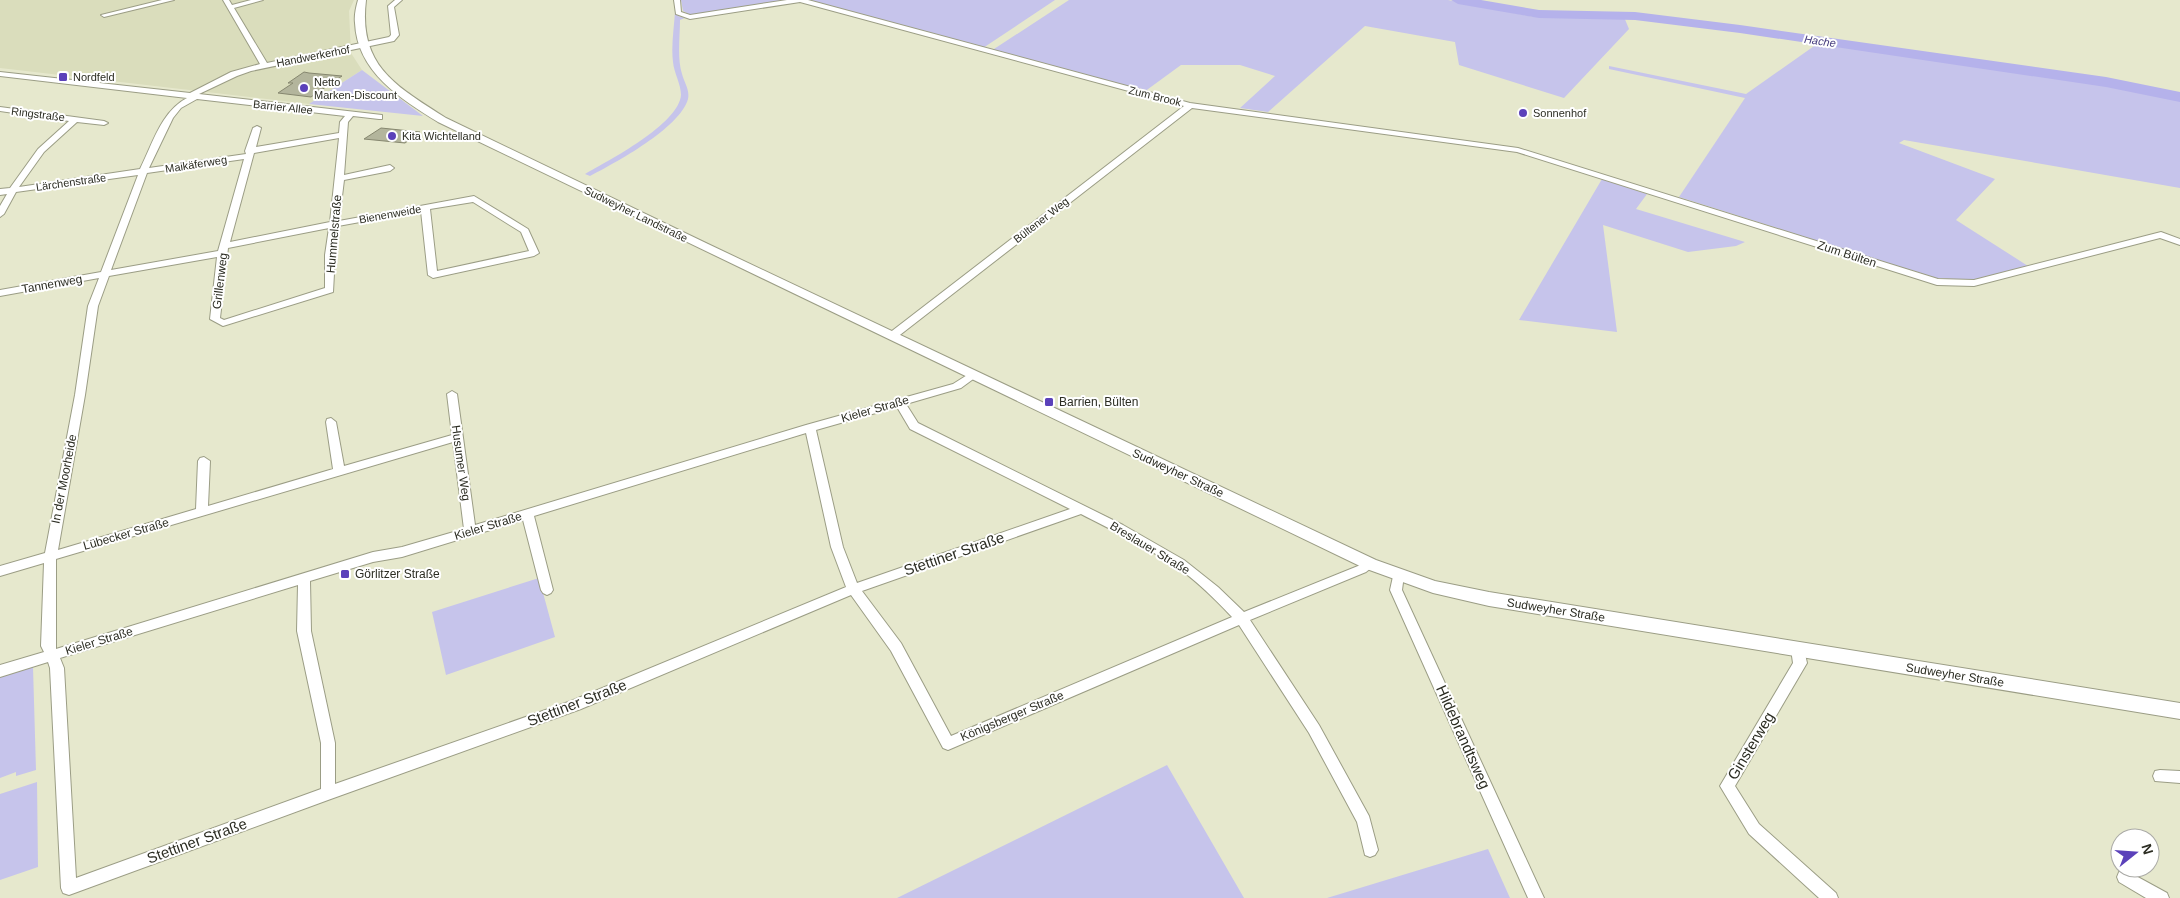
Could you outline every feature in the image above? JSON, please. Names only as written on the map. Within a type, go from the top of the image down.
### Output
[{"type":"main road","name":"Sudweyher Landstraße","points":[[362,0],[358,29],[362,46],[376,70],[410,100],[442,120],[972,375]]},
{"type":"main road","name":"Sudweyher Straße","points":[[972,375],[1370,564],[1433,587],[1489,599],[2180,711]]},
{"type":"street","points":[[104,15],[171,0]]},
{"type":"street","points":[[228,3],[260,0]]},
{"type":"street","points":[[362,46],[391,39],[395,35],[390,6],[399,0]]},
{"type":"street","name":"Zum Brook","points":[[677,0],[678,13],[690,17],[800,0],[1190,105],[1518,150]]},
{"type":"street","name":"Handwerkerhof","points":[[228,3],[264,65]]},
{"type":"street","name":"Handwerkerhof","points":[[191,96],[234,74],[264,65],[362,46]]},
{"type":"street","points":[[0,74],[191,96]]},
{"type":"street","name":"Barrier Allee","points":[[191,96],[378,117]]},
{"type":"street","name":"In der Moorheide","points":[[69,888],[58,668],[48,646],[50,557],[80,395],[92,306],[143,172],[170,115],[191,96]]},
{"type":"street","name":"Bültener Weg","points":[[892,336],[1190,105]]},
{"type":"street","name":"Ringstraße","points":[[0,109],[104,123]]},
{"type":"street","name":"Hummelstraße","points":[[330,290],[330,255],[340,178],[344,122],[350,115]]},
{"type":"street","name":"Ringstraße","points":[[0,214],[12,190],[43,146],[76,119]]},
{"type":"street","name":"Grillenweg","points":[[257,128],[223,249],[216,319],[224,323],[330,290]]},
{"type":"street","name":"Maikäferweg","points":[[143,172],[343,135]]},
{"type":"street","name":"Zum Bülten","points":[[1518,150],[1937,282],[1974,283],[2161,235],[2180,242]]},
{"type":"street","name":"Hummelstraße","points":[[340,178],[390,168]]},
{"type":"street","name":"Lärchenstraße","points":[[0,192],[143,172]]},
{"type":"street","name":"Bienenweide","points":[[104,274],[334,224],[425,207],[474,199],[525,231],[534,253],[433,275],[425,207]]},
{"type":"street","name":"Tannenweg","points":[[0,293],[104,274]]},
{"type":"street","name":"Kieler Straße","points":[[0,671],[373,557],[402,552],[810,428],[957,386],[972,375]]},
{"type":"street","name":"Husumer Weg","points":[[452,394],[470,531]]},
{"type":"street","name":"Breslauer Straße","points":[[899,402],[914,426],[1082,509],[1180,563],[1214,590],[1242,618],[1314,728],[1364,821],[1370,850]]},
{"type":"street","points":[[331,422],[339,471]]},
{"type":"street","name":"Königsberger Straße","points":[[810,428],[837,547],[853,589],[896,648],[948,744],[1370,564]]},
{"type":"street","name":"Lübecker Straße","points":[[0,571],[457,438]]},
{"type":"street","points":[[202,512],[204,462]]},
{"type":"street","name":"Stettiner Straße","points":[[69,888],[328,792],[576,705],[853,589],[1082,509]]},
{"type":"street","points":[[527,514],[548,590]]},
{"type":"street","name":"Hildebrandtsweg","points":[[1398,575],[1396,590],[1536,898]]},
{"type":"street","points":[[304,579],[304,631],[328,743],[328,792]]},
{"type":"street","name":"Ginsterweg","points":[[1798,649],[1800,663],[1727,786],[1754,829],[1830,898]]},
{"type":"street","points":[[2160,776],[2180,777]]},
{"type":"street","points":[[2127,878],[2161,898]]},
{"type":"shaded area","points":[[0,0],[354,0],[349,11],[351,53],[362,70],[309,104],[0,68]]},
{"type":"shaded area","points":[[681,0],[788,0],[702,14],[689,14],[683,11]]},
{"type":"shaded area","points":[[808,0],[1055,0],[983,48]]},
{"type":"shaded area","points":[[1069,0],[1448,0],[1534,17],[1624,17],[1629,29],[1564,98],[1459,65],[1455,42],[1365,26],[1268,112],[1240,108],[1275,76],[1240,65],[1181,65],[1144,92],[994,51],[994,49]]},
{"type":"shaded area","points":[[675,12],[678,16],[685,18],[680,20],[679,54],[680,68],[688,89],[688,99],[683,110],[660,133],[645,144],[590,176],[585,174],[625,151],[656,129],[677,106],[681,95],[672,56]]},
{"type":"shaded area","points":[[1817,44],[2007,69],[2180,97],[2180,188],[1904,140],[1899,143],[1995,179],[1956,220],[2028,266],[1972,280],[1934,278],[1679,197],[1745,98],[1609,69],[1609,66],[1746,94]]},
{"type":"shaded area","points":[[362,70],[423,116],[309,104]]},
{"type":"shaded area","points":[[1602,179],[1647,194],[1636,209],[1745,242],[1736,246],[1688,252],[1603,225],[1617,332],[1519,320]]},
{"type":"shaded area","points":[[539,578],[555,637],[446,675],[432,612]]},
{"type":"shaded area","points":[[33,667],[36,770],[16,776],[16,772],[0,778],[0,677]]},
{"type":"shaded area","points":[[1167,765],[1244,898],[897,898]]},
{"type":"shaded area","points":[[37,782],[38,867],[0,880],[0,794]]},
{"type":"shaded area","points":[[1488,849],[1510,898],[1327,898]]},
{"type":"building","name":"Netto Marken-Discount","points":[[304,72],[342,76],[311,97],[278,93],[293,83],[288,83]]},
{"type":"building","name":"Kita Wichtelland","points":[[381,128],[420,132],[405,143],[364,139]]},
{"type":"waterway","name":"Hache","points":[[1458,0],[1539,14],[1635,16],[1740,29],[2106,82],[2180,97]]},
{"type":"place","name":"Nordfeld","points":[[63,77]]},
{"type":"place","name":"Netto Marken-Discount","points":[[304,88]]},
{"type":"place","name":"Sonnenhof","points":[[1523,113]]},
{"type":"place","name":"Kita Wichtelland","points":[[392,136]]},
{"type":"place","name":"Barrien, Bülten","points":[[1049,402]]},
{"type":"place","name":"Görlitzer Straße","points":[[345,574]]}]
